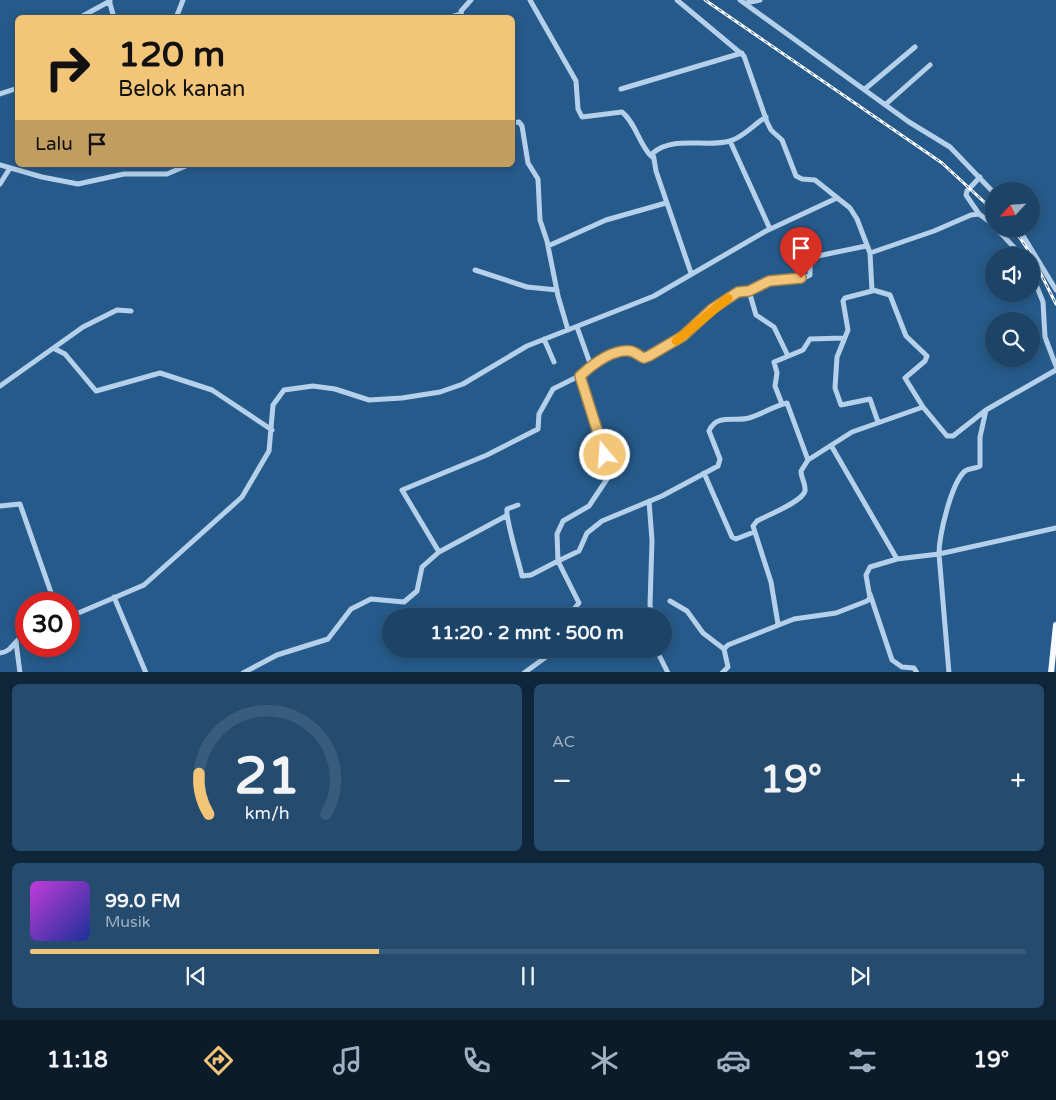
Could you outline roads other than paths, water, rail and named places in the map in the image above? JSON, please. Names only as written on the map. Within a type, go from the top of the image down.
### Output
[{"type":"main road","points":[[1051,672],[1056,625]]},
{"type":"street","points":[[84,15],[109,0],[113,15]]},
{"type":"street","points":[[177,15],[183,0]]},
{"type":"street","points":[[461,15],[462,9],[471,0]]},
{"type":"street","points":[[530,0],[574,76],[578,109],[582,117],[622,112],[628,116],[644,150],[652,157],[691,273]]},
{"type":"street","points":[[677,0],[742,53],[752,75],[771,130],[782,140],[796,176],[802,179],[815,180],[850,208],[857,219],[870,253],[872,290]]},
{"type":"street","points":[[743,1],[760,0]]},
{"type":"street","points":[[743,1],[886,104],[958,152],[985,183]]},
{"type":"street","points":[[865,89],[915,47]]},
{"type":"street","points":[[622,89],[742,53]]},
{"type":"street","points":[[886,104],[930,65]]},
{"type":"street","points":[[0,94],[15,89]]},
{"type":"street","points":[[652,157],[655,150],[670,145],[730,141],[748,132],[766,116]]},
{"type":"street","points":[[515,123],[519,122],[522,126],[528,163],[538,179],[540,220],[548,246],[556,290],[568,330]]},
{"type":"street","points":[[730,141],[770,229]]},
{"type":"street","points":[[0,165],[78,184],[124,174],[167,174],[183,167]]},
{"type":"street","points":[[0,184],[10,168]]},
{"type":"street","points":[[980,177],[967,191],[966,195],[979,214],[985,218]]},
{"type":"street","points":[[80,612],[144,585],[242,497],[269,451],[273,405],[284,390],[313,386],[335,389],[369,400],[402,398],[440,392],[463,384],[527,346],[654,296],[770,229],[837,198]]},
{"type":"street","points":[[548,246],[606,220],[666,203]]},
{"type":"street","points":[[870,253],[934,231],[971,215],[979,214]]},
{"type":"street","points":[[1024,238],[1056,290]]},
{"type":"street","points":[[439,552],[402,490],[487,455],[538,429],[539,414],[553,389],[580,376],[591,366],[624,351],[646,358],[683,336],[732,295],[749,291],[766,282],[809,276],[810,262],[815,256],[866,246]]},
{"type":"street","points":[[475,270],[527,286],[556,290]]},
{"type":"street","points":[[878,422],[870,399],[841,405],[835,388],[837,357],[847,335],[848,327],[843,299],[872,290],[890,295],[906,336],[927,356],[925,361],[903,380],[923,407],[950,437],[986,410],[1056,368],[1045,337],[1043,302],[1040,294]]},
{"type":"street","points":[[749,291],[756,315],[774,327],[788,356]]},
{"type":"street","points":[[0,386],[55,349],[70,335],[110,312],[117,310],[131,311]]},
{"type":"street","points":[[576,326],[591,366]]},
{"type":"street","points":[[782,404],[774,386],[777,373],[774,363],[803,350],[810,340],[844,338]]},
{"type":"street","points":[[544,339],[554,362]]},
{"type":"street","points":[[55,349],[65,354],[96,391],[106,390],[160,373],[212,390],[272,430]]},
{"type":"street","points":[[575,608],[579,602],[558,561],[557,534],[563,521],[589,506],[615,468],[605,455],[580,376]]},
{"type":"street","points":[[518,505],[507,509],[506,516],[522,576],[531,575],[579,551],[587,533],[602,522],[667,494],[718,466],[720,462],[710,435],[712,426],[728,418],[748,418],[782,404],[788,404],[808,460]]},
{"type":"street","points":[[778,624],[769,573],[753,526],[757,521],[796,501],[802,495],[805,489],[801,471],[808,460],[832,447],[852,432],[923,407]]},
{"type":"street","points":[[949,672],[939,554],[940,531],[959,482],[966,470],[980,466],[980,437],[986,410]]},
{"type":"street","points":[[832,447],[897,558]]},
{"type":"street","points":[[704,473],[732,537],[736,539],[754,532]]},
{"type":"street","points":[[649,501],[652,540],[651,608]]},
{"type":"street","points":[[0,506],[20,504],[50,592]]},
{"type":"street","points":[[243,672],[277,655],[328,639],[351,610],[371,599],[404,602],[417,591],[422,567],[439,552],[506,516]]},
{"type":"street","points":[[917,672],[914,668],[902,667],[892,660],[866,579],[868,570],[897,558],[939,554],[1056,528]]},
{"type":"street","points":[[724,649],[728,645],[778,624],[794,619],[836,613],[867,601],[870,594]]},
{"type":"street","points":[[114,597],[146,672]]},
{"type":"street","points":[[670,601],[687,611],[703,633],[724,649],[728,664],[727,669],[722,672]]},
{"type":"street","points":[[0,653],[11,649],[15,643]]},
{"type":"street","points":[[18,657],[20,672]]},
{"type":"street","points":[[524,672],[544,658]]},
{"type":"street","points":[[661,658],[668,672]]},
{"type":"railway","points":[[705,0],[942,163],[985,203]]},
{"type":"railway","points":[[1020,238],[1032,256],[1056,304]]}]
